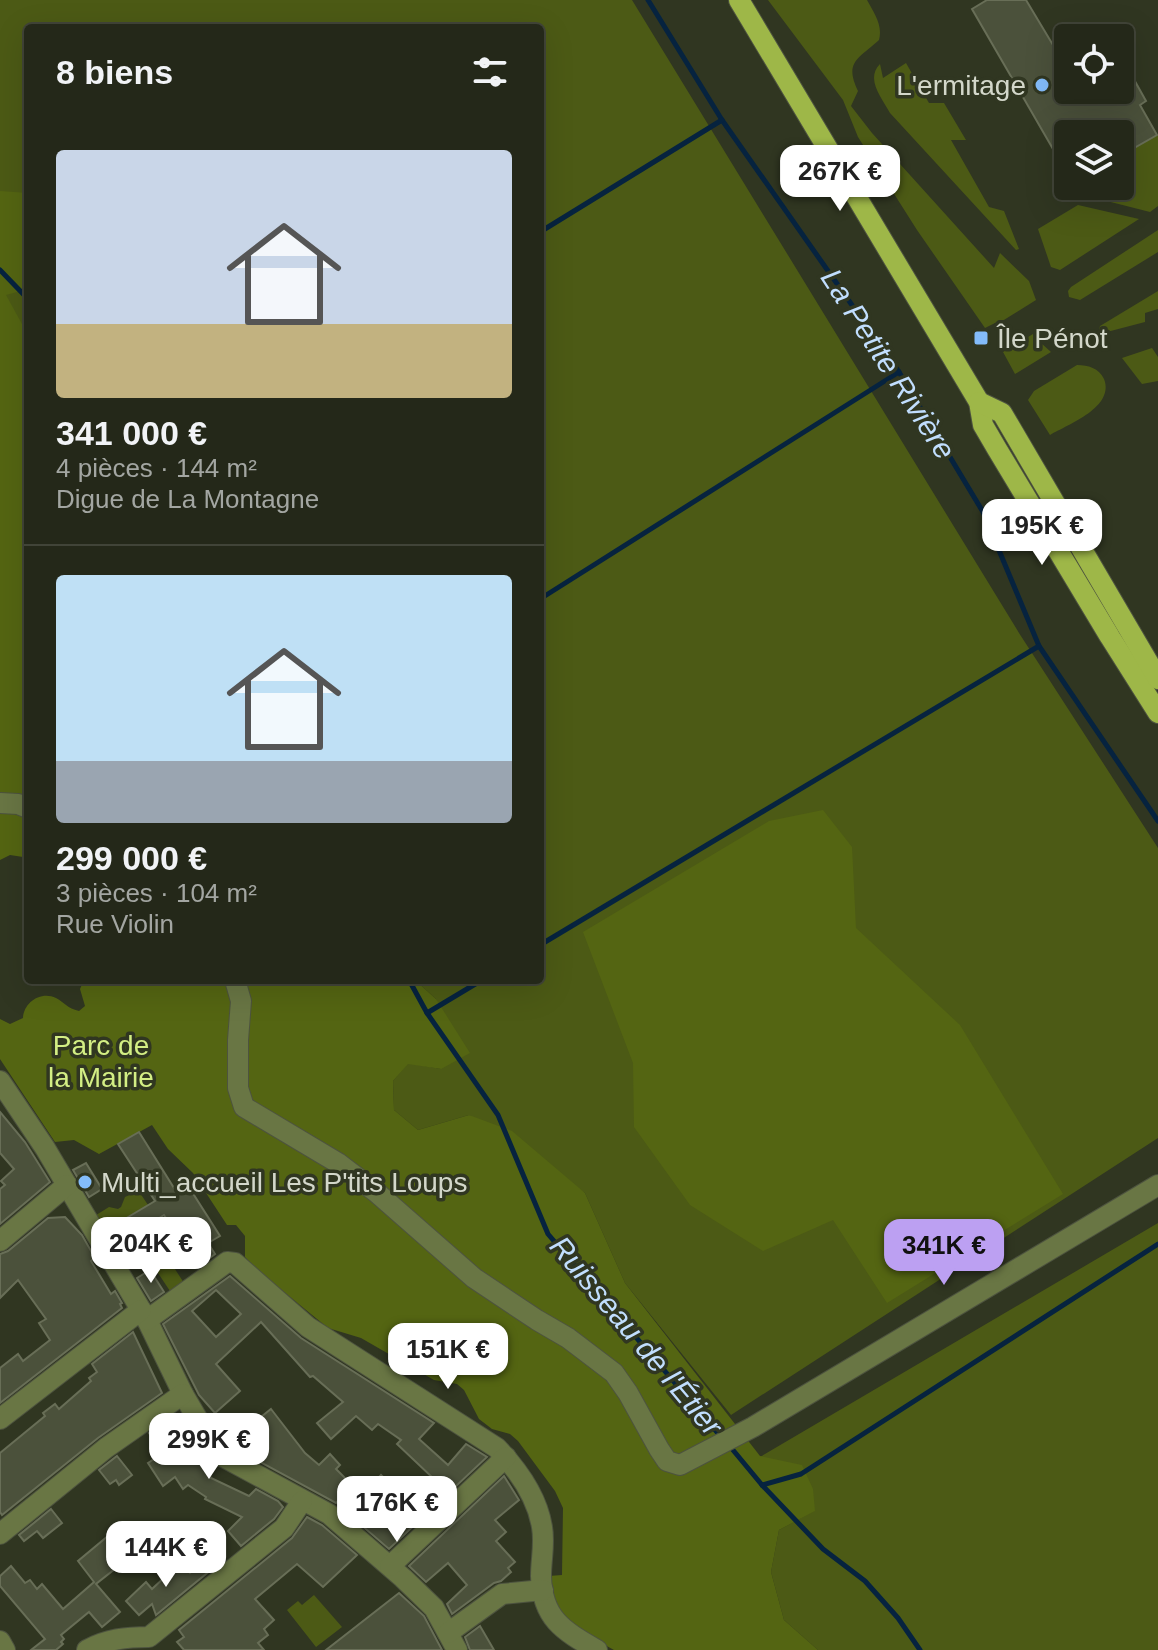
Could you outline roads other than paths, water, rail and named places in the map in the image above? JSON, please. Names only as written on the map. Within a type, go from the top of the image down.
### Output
[{"type":"main road","points":[[739,0],[979,402],[983,425],[997,449],[1158,713]]},
{"type":"main road","points":[[979,402],[1002,413],[1158,679]]},
{"type":"street","points":[[0,803],[24,806]]},
{"type":"street","points":[[236,984],[241,1001],[238,1088],[244,1107],[338,1163],[474,1278],[568,1338],[614,1373],[667,1461],[680,1465],[753,1427],[1158,1185]]},
{"type":"street","points":[[0,1081],[45,1148],[144,1315],[183,1394],[218,1454],[329,1514],[434,1608],[453,1641],[502,1594],[543,1590]]},
{"type":"street","points":[[0,1241],[67,1185]]},
{"type":"street","points":[[0,1419],[144,1315],[227,1262],[235,1263],[308,1327],[497,1448],[506,1457],[535,1500],[539,1513],[544,1546],[541,1577],[549,1612],[557,1625],[597,1650]]},
{"type":"street","points":[[0,1534],[106,1448],[183,1394]]},
{"type":"street","points":[[390,1566],[506,1457]]},
{"type":"street","points":[[87,1650],[124,1636],[156,1644],[284,1528],[302,1501]]},
{"type":"street","points":[[0,1641],[5,1650]]},
{"type":"waterway","name":"La Petite Rivière","points":[[648,0],[722,120],[899,372],[983,512],[1039,646],[1158,821]]},
{"type":"waterway","points":[[544,230],[722,120]]},
{"type":"waterway","name":"Ruisseau de l'Étier","points":[[0,270],[24,295]]},
{"type":"waterway","points":[[544,596],[899,372]]},
{"type":"waterway","points":[[544,943],[1039,646]]},
{"type":"waterway","name":"Ruisseau de l'Étier","points":[[411,984],[427,1013],[498,1115],[548,1234],[721,1437]]},
{"type":"waterway","points":[[427,1013],[475,984]]},
{"type":"waterway","points":[[762,1485],[801,1474],[1158,1244]]},
{"type":"waterway","name":"Ruisseau de l'Étier","points":[[728,1444],[823,1549],[865,1581],[898,1618],[920,1650]]},
{"type":"place","name":"L'ermitage","points":[[1042,85]]},
{"type":"place","name":"Île Pénot","points":[[981,338]]},
{"type":"place","name":"Multi_accueil Les P'tits Loups","points":[[85,1182]]},
{"type":"park label","name":"Parc de la Mairie","points":[[101,1061]]}]
